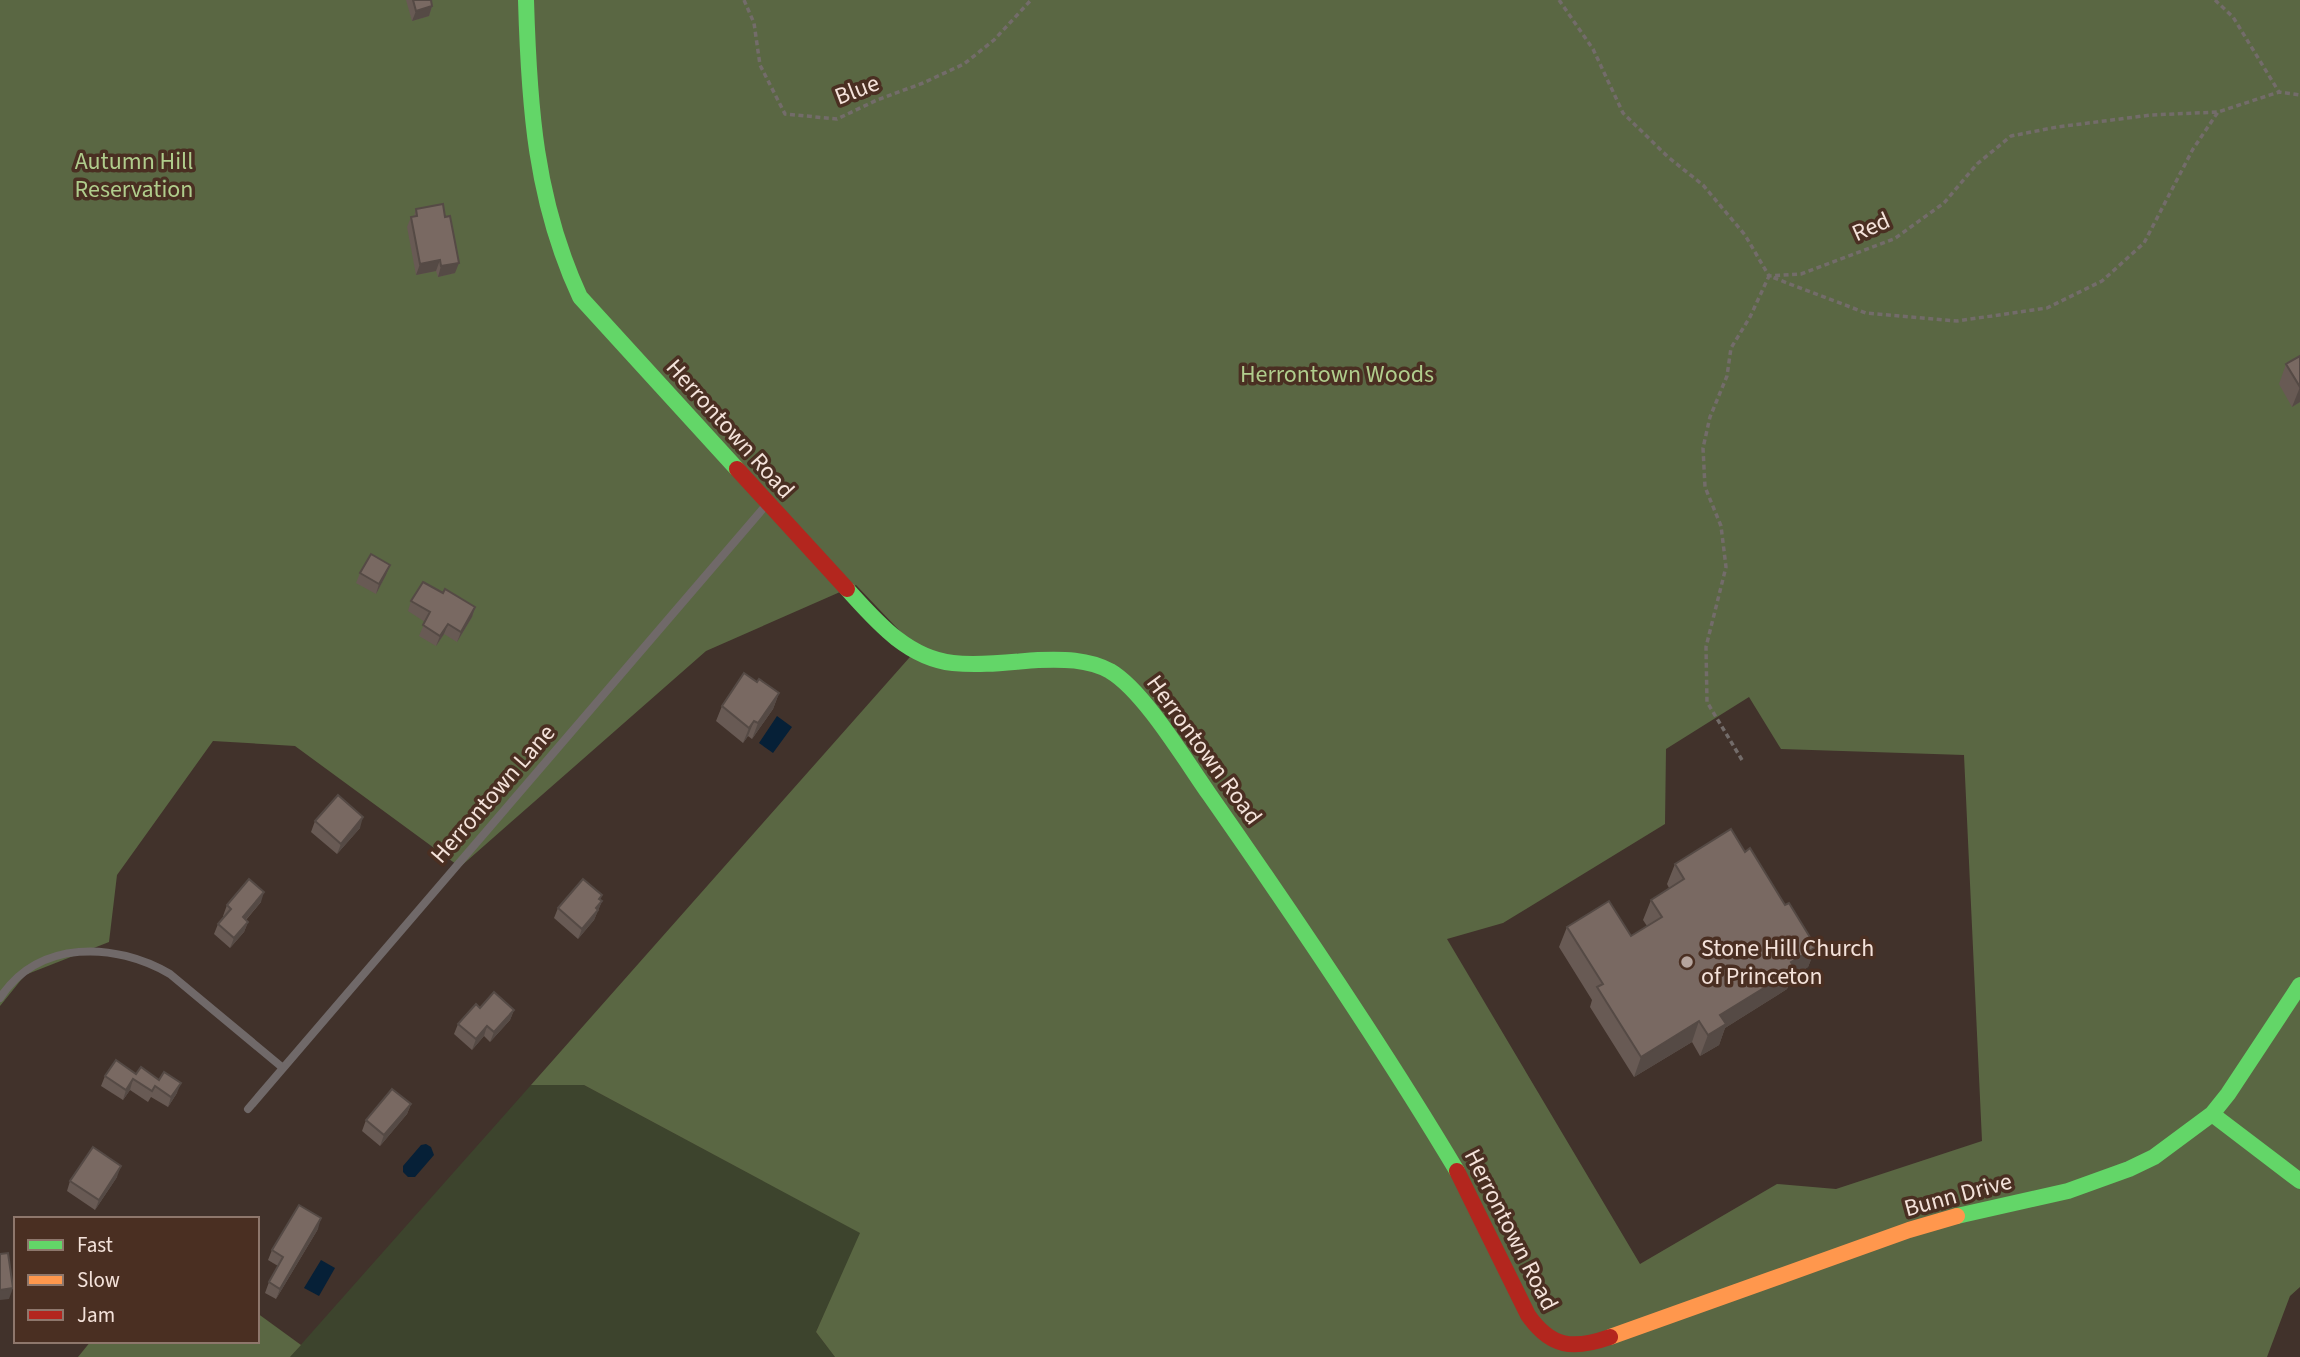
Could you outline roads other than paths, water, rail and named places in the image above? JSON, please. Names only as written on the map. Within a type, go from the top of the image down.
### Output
[{"type":"street","name":"Herrontown Road","points":[[526,0],[527,59],[539,164],[552,229],[567,272],[580,298],[767,504],[885,630],[902,644],[928,657],[950,663],[1078,660],[1108,670],[1126,682],[1158,721],[1357,1012],[1462,1179],[1528,1315],[1539,1332],[1558,1343]]},
{"type":"street","name":"Bunn Drive","points":[[1558,1343],[1569,1345],[1597,1341],[1934,1222],[2094,1183],[2154,1157],[2212,1114],[2300,985]]},
{"type":"street","points":[[2212,1114],[2300,1181]]},
{"type":"lane","name":"Herrontown Lane","points":[[248,1108],[767,504]]},
{"type":"lane","points":[[0,998],[9,985],[28,969],[53,957],[78,952],[126,954],[150,962],[170,974],[283,1068]]},
{"type":"water","points":[[777,716],[792,727],[773,753],[759,743]]},
{"type":"water","points":[[421,1145],[431,1147],[434,1155],[415,1177],[408,1177],[403,1172],[403,1166]]},
{"type":"water","points":[[321,1260],[335,1268],[319,1296],[304,1288]]},
{"type":"place","name":"Stone Hill Church of Princeton","points":[[1687,962]]},
{"type":"park label","name":"Autumn Hill Reservation","points":[[134,175]]},
{"type":"park label","name":"Herrontown Woods","points":[[1337,374]]}]
